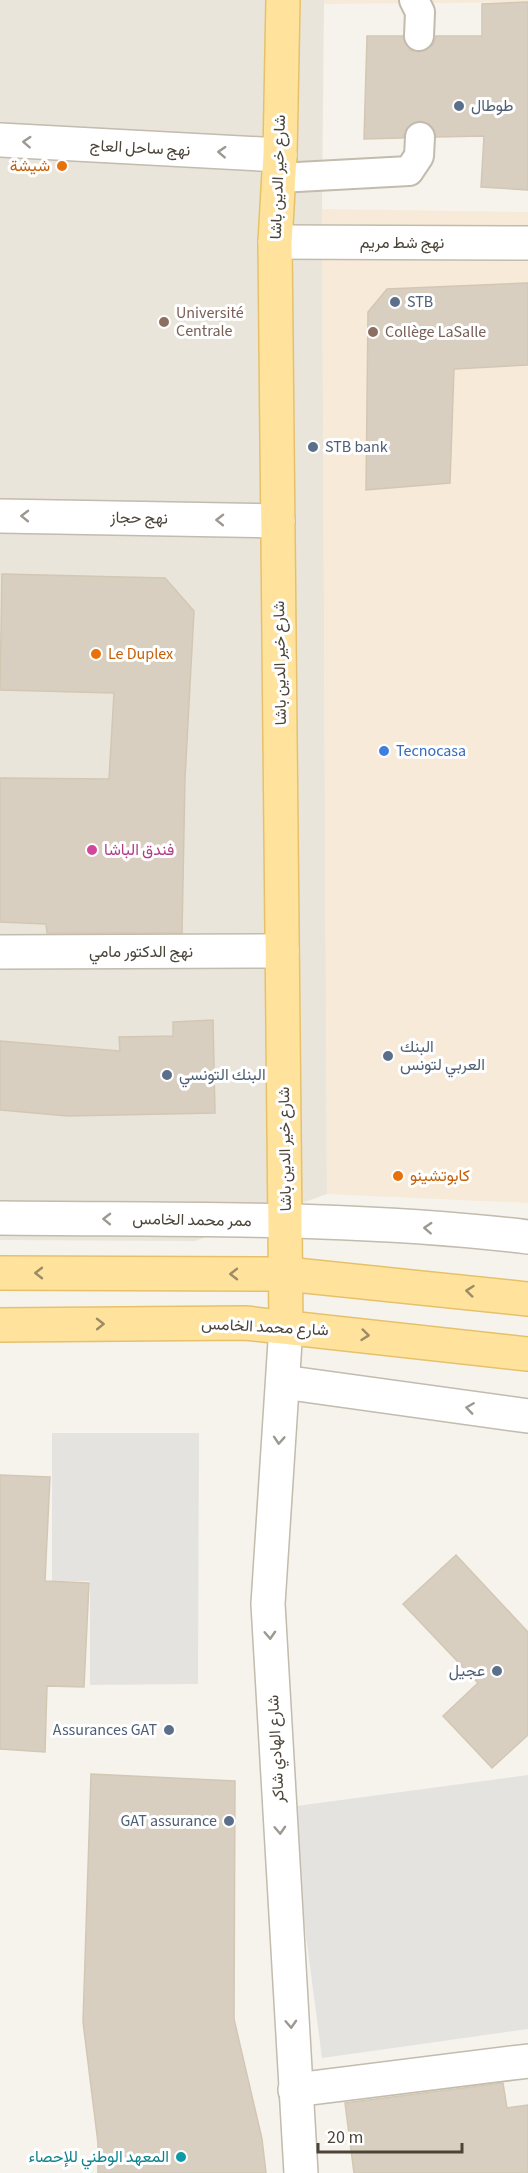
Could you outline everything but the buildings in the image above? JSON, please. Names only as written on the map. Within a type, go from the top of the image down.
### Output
[{"type":"main road","name":"شارع خير الدين باشا","points":[[283,0],[280,167],[275,242],[286,1326]]},
{"type":"main road","points":[[0,1274],[286,1274],[528,1299]]},
{"type":"main road","name":"شارع محمد الخامس","points":[[3,1328],[245,1323],[528,1354]]},
{"type":"street","name":"نهج ساحل العاج","points":[[0,140],[280,167]]},
{"type":"street","name":"نهج شط مريم","points":[[275,242],[528,243]]},
{"type":"street","name":"نهج حجاز","points":[[0,516],[278,521]]},
{"type":"street","name":"نهج الدكتور مامي","points":[[0,952],[282,951]]},
{"type":"street","name":"ممر محمد الخامس","points":[[0,1218],[286,1221],[475,1231],[528,1237]]},
{"type":"street","name":"شارع الهادي شاكر","points":[[286,1326],[268,1604],[301,2173]]},
{"type":"street","points":[[283,1382],[528,1416]]},
{"type":"street","points":[[295,2090],[528,2061]]},
{"type":"lane","points":[[414,0],[420,12],[419,36]]},
{"type":"lane","points":[[280,167],[409,171],[419,156],[420,137]]},
{"type":"shaded area","points":[[0,0],[324,0],[322,209],[327,1194],[195,1241],[0,1240]]},
{"type":"shaded area","points":[[324,0],[528,0],[528,2],[324,4]]},
{"type":"shaded area","points":[[322,209],[528,212],[528,1203],[327,1194]]},
{"type":"shaded area","points":[[52,1433],[199,1433],[198,1684],[90,1685],[90,1581],[52,1581]]},
{"type":"shaded area","points":[[528,1775],[528,2029],[322,2058],[289,1807]]},
{"type":"place","name":"طوطال","points":[[459,106]]},
{"type":"place","name":"شيشة","points":[[62,166]]},
{"type":"place","name":"STB","points":[[395,302]]},
{"type":"place","name":"Université Centrale","points":[[164,322]]},
{"type":"place","name":"Collège LaSalle","points":[[373,332]]},
{"type":"place","name":"STB bank","points":[[313,447]]},
{"type":"place","name":"Le Duplex","points":[[96,654]]},
{"type":"place","name":"Tecnocasa","points":[[384,751]]},
{"type":"place","name":"فندق الباشا","points":[[92,850]]},
{"type":"place","name":"البنك العربي لتونس","points":[[388,1056]]},
{"type":"place","name":"البنك التونسي","points":[[167,1075]]},
{"type":"place","name":"كابوتشينو","points":[[398,1176]]},
{"type":"place","name":"عجيل","points":[[497,1671]]},
{"type":"place","name":"Assurances GAT","points":[[169,1730]]},
{"type":"place","name":"GAT assurance","points":[[229,1821]]},
{"type":"place","name":"المعهد الوطني للإحصاء","points":[[181,2157]]}]
